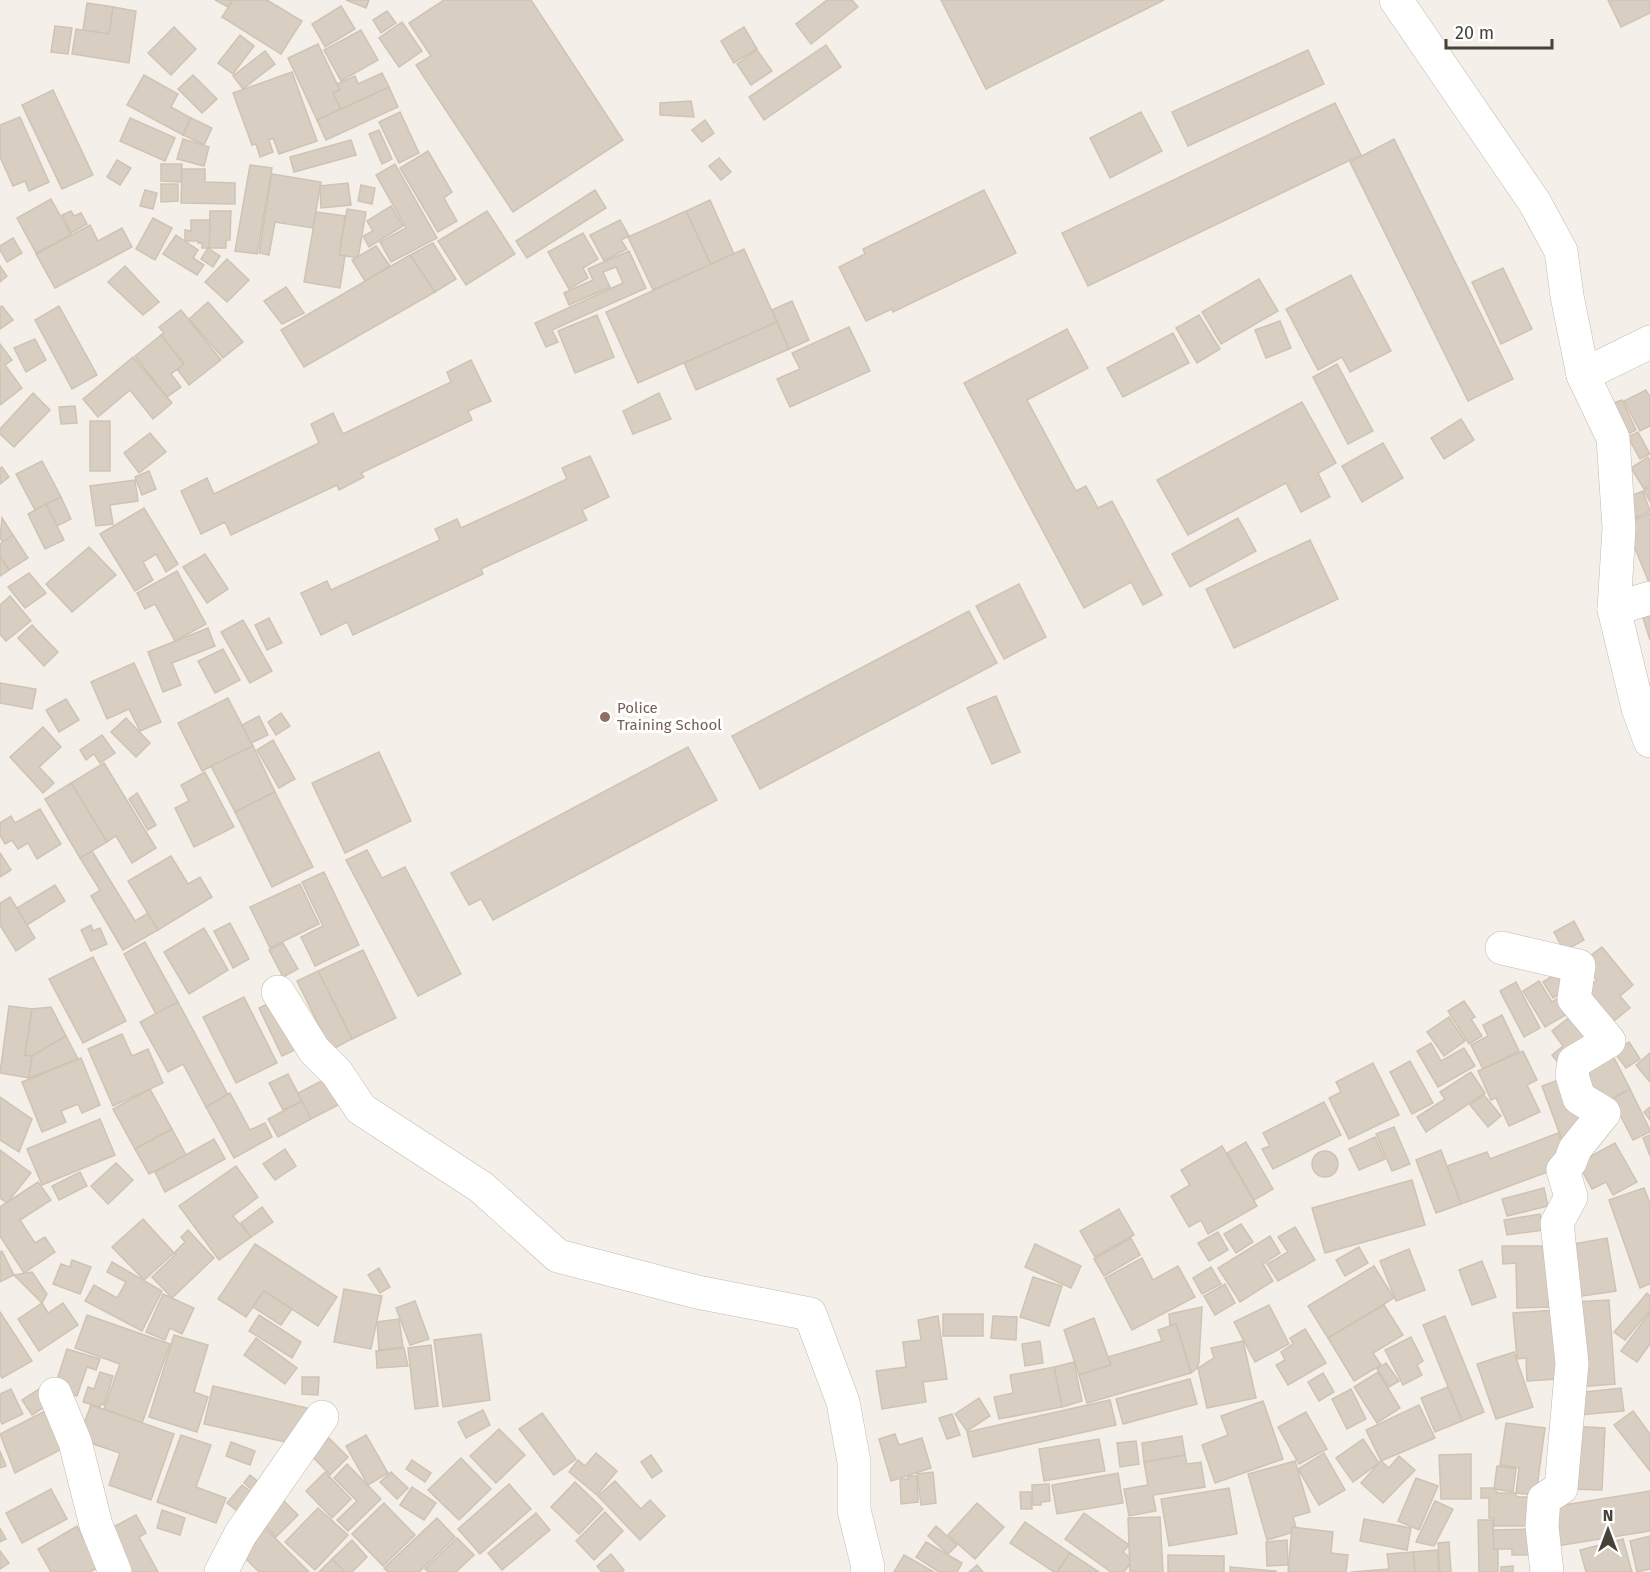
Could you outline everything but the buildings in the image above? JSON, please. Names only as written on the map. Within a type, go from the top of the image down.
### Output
[{"type":"street","points":[[1396,0],[1534,203],[1561,251],[1567,296],[1583,375],[1612,438],[1619,528],[1614,609],[1638,708],[1650,741]]},
{"type":"street","points":[[1583,375],[1650,342]]},
{"type":"street","points":[[1614,609],[1650,598]]},
{"type":"street","points":[[1502,948],[1580,966],[1574,999],[1609,1041],[1574,1062],[1572,1075],[1579,1098],[1604,1113],[1575,1149],[1570,1162],[1563,1170],[1571,1197],[1557,1223],[1572,1363],[1561,1488],[1544,1499],[1542,1526],[1547,1572]]},
{"type":"street","points":[[278,992],[314,1050],[337,1073],[361,1109],[481,1187],[558,1256],[697,1292],[810,1314],[843,1402],[854,1462],[854,1510],[867,1572]]},
{"type":"street","points":[[55,1394],[75,1442],[96,1525],[115,1572]]},
{"type":"street","points":[[221,1572],[240,1535],[322,1417]]},
{"type":"place","name":"Police Training School","points":[[605,717]]}]
